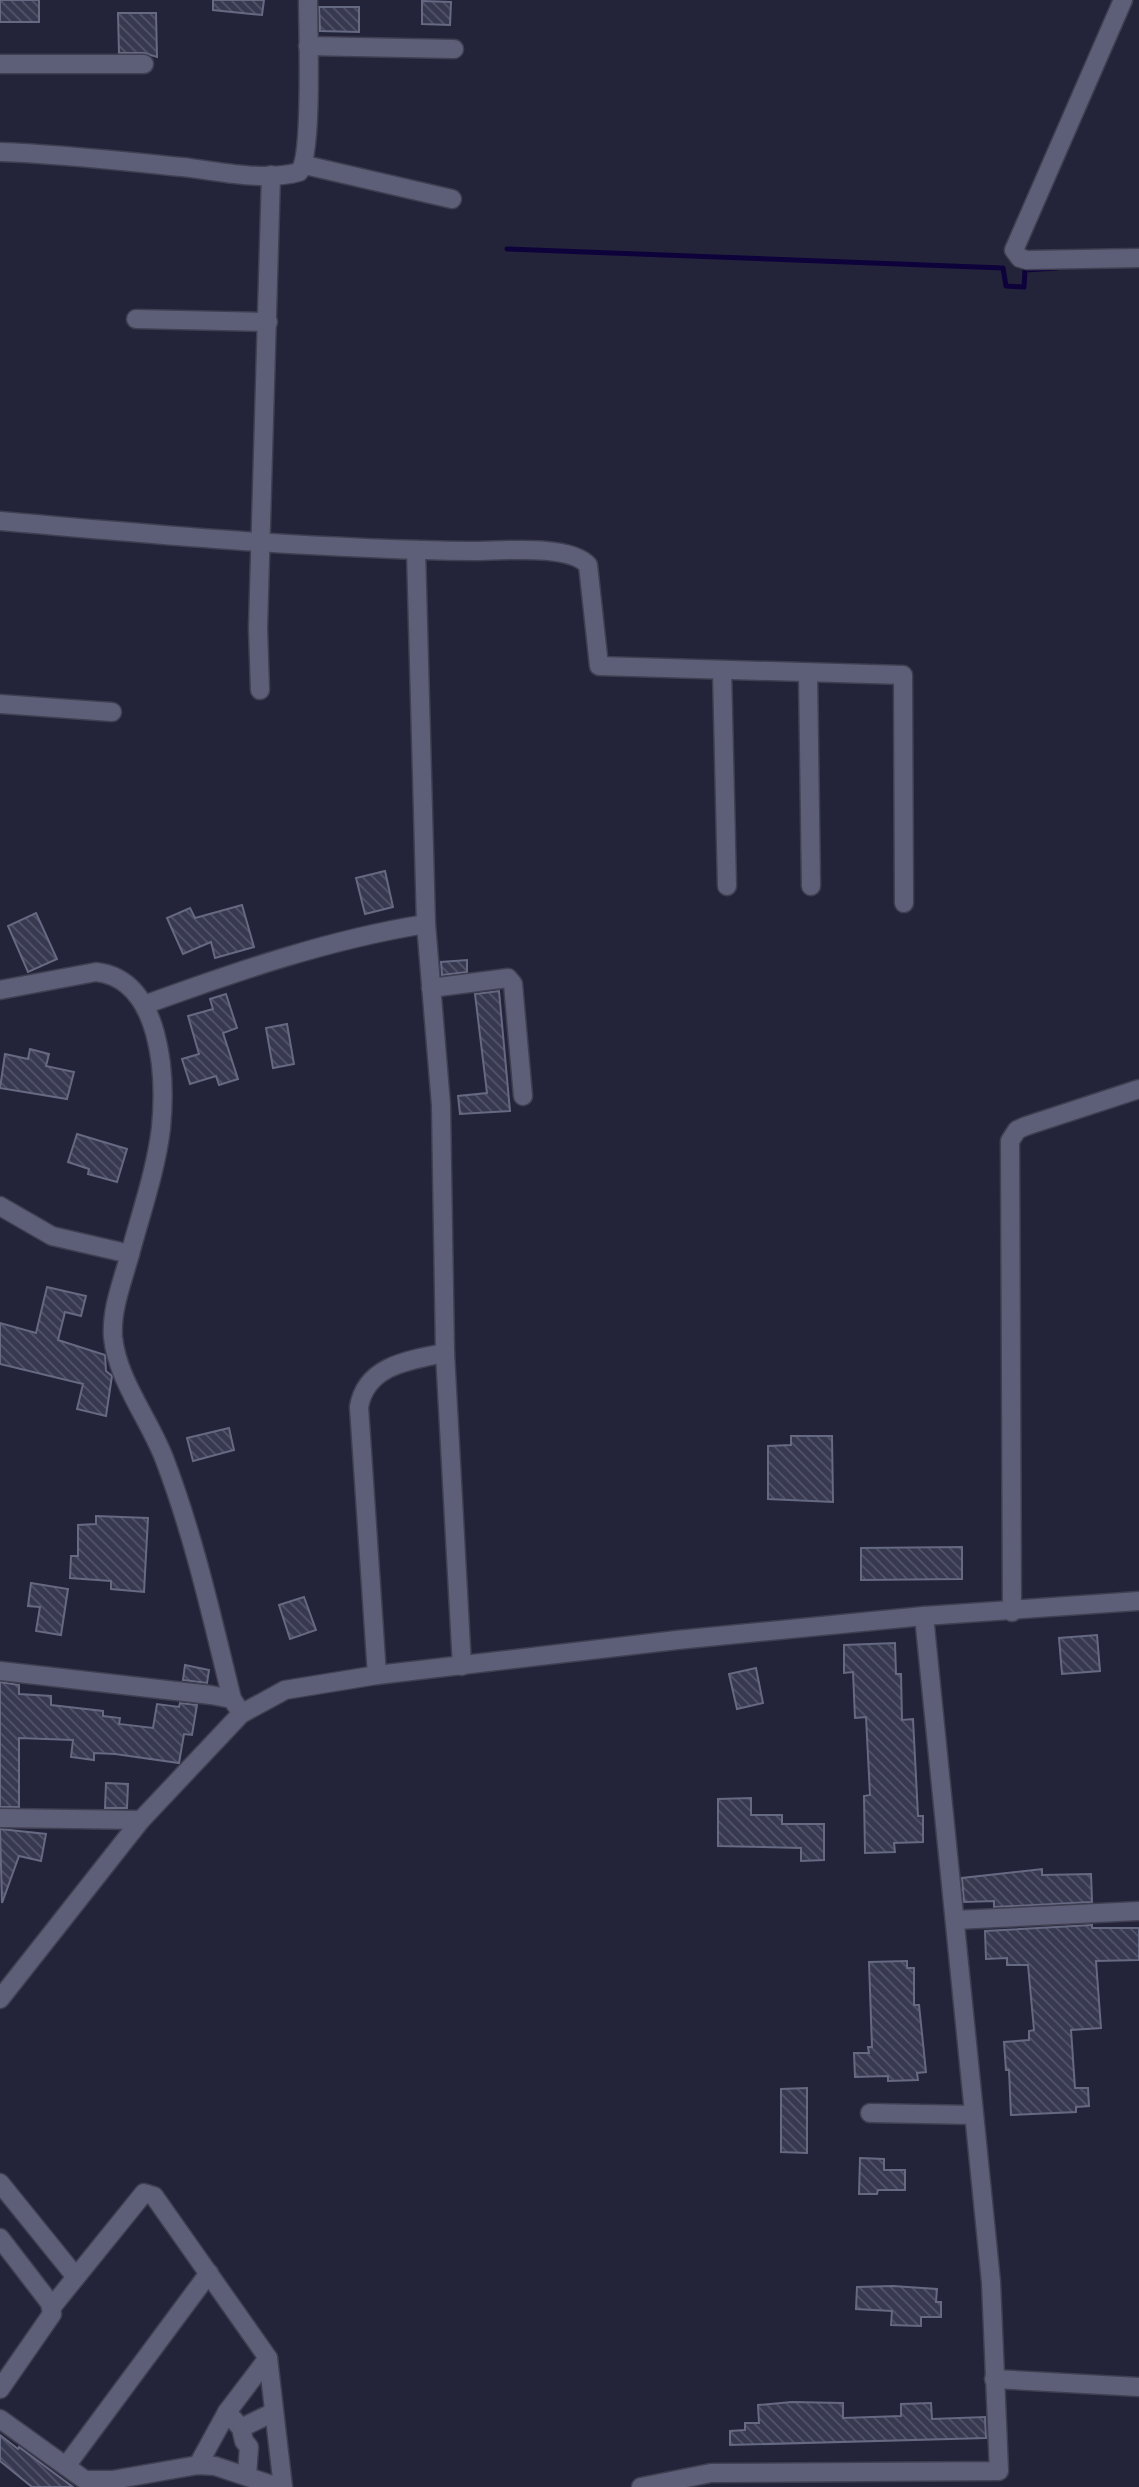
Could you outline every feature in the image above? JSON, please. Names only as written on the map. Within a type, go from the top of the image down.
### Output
[{"type":"street","points":[[0,152],[57,154],[271,175],[299,172],[305,165],[308,0]]},
{"type":"street","points":[[1123,0],[1014,250],[1020,258],[1027,260],[1139,258]]},
{"type":"street","points":[[309,46],[454,48]]},
{"type":"street","points":[[0,64],[144,64]]},
{"type":"street","points":[[305,165],[452,199]]},
{"type":"street","points":[[260,691],[258,628],[271,175]]},
{"type":"street","points":[[136,320],[268,322]]},
{"type":"street","points":[[0,521],[262,541],[416,550],[551,552],[575,556],[588,565],[600,666],[903,675],[904,903]]},
{"type":"street","points":[[416,550],[426,924],[441,1105],[445,1353],[462,1666]]},
{"type":"street","points":[[722,670],[727,887]]},
{"type":"street","points":[[808,673],[811,887]]},
{"type":"street","points":[[0,704],[112,712]]},
{"type":"street","points":[[144,1005],[271,963],[388,930],[426,924]]},
{"type":"street","points":[[0,990],[96,972],[108,974],[128,983],[144,1005],[159,1047],[161,1129],[116,1307],[113,1335],[117,1361],[164,1459],[199,1570],[237,1706]]},
{"type":"street","points":[[431,988],[508,978],[513,984],[523,1096]]},
{"type":"street","points":[[1012,1612],[1010,1141],[1017,1130],[1026,1126],[1139,1090]]},
{"type":"street","points":[[0,1206],[52,1236],[130,1254]]},
{"type":"street","points":[[377,1675],[359,1407],[361,1392],[384,1370],[406,1361],[445,1353]]},
{"type":"street","points":[[0,1671],[237,1706],[285,1690],[377,1675],[924,1616],[1012,1612],[1139,1601]]},
{"type":"street","points":[[641,2487],[711,2473],[1003,2479],[994,2379],[992,2281],[924,1616]]},
{"type":"street","points":[[0,1999],[141,1820],[237,1706]]},
{"type":"street","points":[[0,1818],[141,1820]]},
{"type":"street","points":[[954,1920],[1139,1911]]},
{"type":"street","points":[[870,2113],[974,2115]]},
{"type":"street","points":[[0,2183],[76,2277]]},
{"type":"street","points":[[51,2308],[148,2193],[154,2196],[268,2358],[283,2487]]},
{"type":"street","points":[[0,2238],[51,2308],[52,2314],[0,2389]]},
{"type":"street","points":[[66,2466],[209,2273]]},
{"type":"street","points":[[198,2465],[227,2412],[268,2358]]},
{"type":"street","points":[[994,2379],[1139,2387]]},
{"type":"street","points":[[227,2412],[241,2428],[244,2441],[249,2447]]},
{"type":"street","points":[[241,2428],[274,2412]]},
{"type":"street","points":[[0,2420],[93,2482],[198,2465],[215,2466],[278,2487]]},
{"type":"street","points":[[247,2475],[249,2447],[256,2439],[277,2434]]},
{"type":"building","points":[[0,0],[39,0],[39,22],[0,22]]},
{"type":"building","points":[[213,0],[264,0],[262,15],[213,10]]},
{"type":"building","points":[[422,1],[451,2],[450,25],[422,24]]},
{"type":"building","points":[[319,7],[359,7],[359,32],[320,31]]},
{"type":"building","points":[[118,13],[156,13],[157,57],[144,53],[119,53]]},
{"type":"building","points":[[385,871],[393,907],[365,914],[356,878]]},
{"type":"building","points":[[242,905],[254,947],[215,958],[211,942],[183,954],[167,918],[190,908],[195,918]]},
{"type":"building","points":[[36,913],[57,959],[28,972],[8,926]]},
{"type":"building","points":[[467,960],[467,972],[442,975],[441,962]]},
{"type":"building","points":[[499,991],[510,1111],[460,1114],[458,1096],[487,1093],[475,994]]},
{"type":"building","points":[[226,994],[237,1028],[223,1033],[238,1079],[219,1085],[216,1076],[190,1084],[182,1059],[199,1054],[188,1016],[213,1009],[210,999]]},
{"type":"building","points":[[287,1024],[294,1064],[273,1068],[266,1028]]},
{"type":"building","points":[[30,1049],[49,1054],[46,1066],[74,1072],[67,1099],[0,1088],[5,1054],[28,1059]]},
{"type":"building","points":[[77,1134],[127,1149],[117,1182],[88,1174],[89,1169],[68,1162]]},
{"type":"building","points":[[47,1287],[86,1296],[81,1316],[65,1312],[58,1340],[105,1355],[106,1371],[112,1376],[106,1416],[77,1409],[83,1384],[0,1364],[0,1323],[36,1333]]},
{"type":"building","points":[[229,1428],[234,1450],[193,1461],[187,1438]]},
{"type":"building","points":[[791,1436],[832,1436],[833,1502],[768,1499],[768,1446],[791,1445]]},
{"type":"building","points":[[96,1516],[148,1518],[144,1592],[111,1589],[111,1581],[70,1578],[71,1556],[78,1556],[78,1525],[96,1524]]},
{"type":"building","points":[[962,1547],[962,1579],[861,1580],[861,1548]]},
{"type":"building","points":[[31,1583],[68,1589],[61,1635],[36,1631],[40,1607],[28,1606]]},
{"type":"building","points":[[304,1597],[316,1630],[290,1639],[279,1605]]},
{"type":"building","points":[[1097,1635],[1100,1671],[1062,1674],[1059,1638]]},
{"type":"building","points":[[895,1643],[896,1674],[901,1674],[902,1720],[913,1719],[918,1816],[923,1816],[923,1842],[894,1843],[895,1852],[865,1853],[864,1796],[870,1795],[866,1717],[855,1718],[853,1672],[844,1673],[844,1645]]},
{"type":"building","points":[[185,1665],[209,1670],[207,1683],[183,1680]]},
{"type":"building","points":[[756,1668],[763,1703],[737,1709],[729,1674]]},
{"type":"building","points":[[0,1682],[19,1685],[19,1694],[51,1696],[51,1705],[103,1711],[103,1716],[120,1718],[119,1724],[153,1728],[157,1704],[179,1707],[180,1703],[197,1705],[192,1735],[184,1734],[179,1763],[115,1754],[94,1753],[94,1760],[71,1757],[73,1740],[19,1738],[19,1807],[0,1807]]},
{"type":"building","points":[[106,1783],[128,1784],[127,1808],[105,1808]]},
{"type":"building","points":[[751,1798],[751,1815],[782,1815],[782,1824],[824,1824],[824,1860],[801,1861],[801,1848],[718,1846],[718,1799]]},
{"type":"building","points":[[0,1829],[46,1834],[41,1861],[19,1856],[2,1903]]},
{"type":"building","points":[[1042,1869],[1042,1875],[1091,1874],[1092,1902],[994,1907],[994,1901],[964,1902],[962,1878]]},
{"type":"building","points":[[1092,1925],[1092,1928],[1139,1928],[1139,1960],[1096,1961],[1101,2028],[1071,2030],[1075,2088],[1088,2088],[1089,2106],[1076,2107],[1076,2112],[1011,2115],[1009,2070],[1006,2070],[1004,2042],[1029,2040],[1029,2031],[1034,2030],[1028,1965],[1007,1965],[1007,1958],[986,1959],[985,1931]]},
{"type":"building","points":[[907,1961],[907,1968],[914,1968],[914,2005],[919,2005],[926,2072],[917,2073],[918,2080],[888,2081],[888,2076],[855,2077],[854,2053],[869,2053],[868,2047],[872,2047],[869,1962]]},
{"type":"building","points":[[807,2088],[807,2153],[781,2152],[781,2089]]},
{"type":"building","points":[[860,2158],[884,2159],[884,2170],[905,2170],[905,2190],[878,2190],[877,2194],[859,2194]]},
{"type":"building","points":[[857,2287],[937,2289],[936,2302],[941,2302],[941,2317],[921,2317],[921,2326],[891,2325],[892,2311],[856,2309]]},
{"type":"building","points":[[792,2402],[843,2403],[843,2418],[901,2416],[901,2404],[931,2403],[932,2419],[985,2417],[986,2438],[730,2445],[730,2431],[745,2430],[745,2423],[759,2423],[758,2405]]},
{"type":"building","points":[[0,2435],[73,2487],[32,2487],[0,2461]]},
{"type":"waterway","points":[[507,249],[1003,268],[1006,286],[1024,287],[1025,270],[1056,268]]}]
